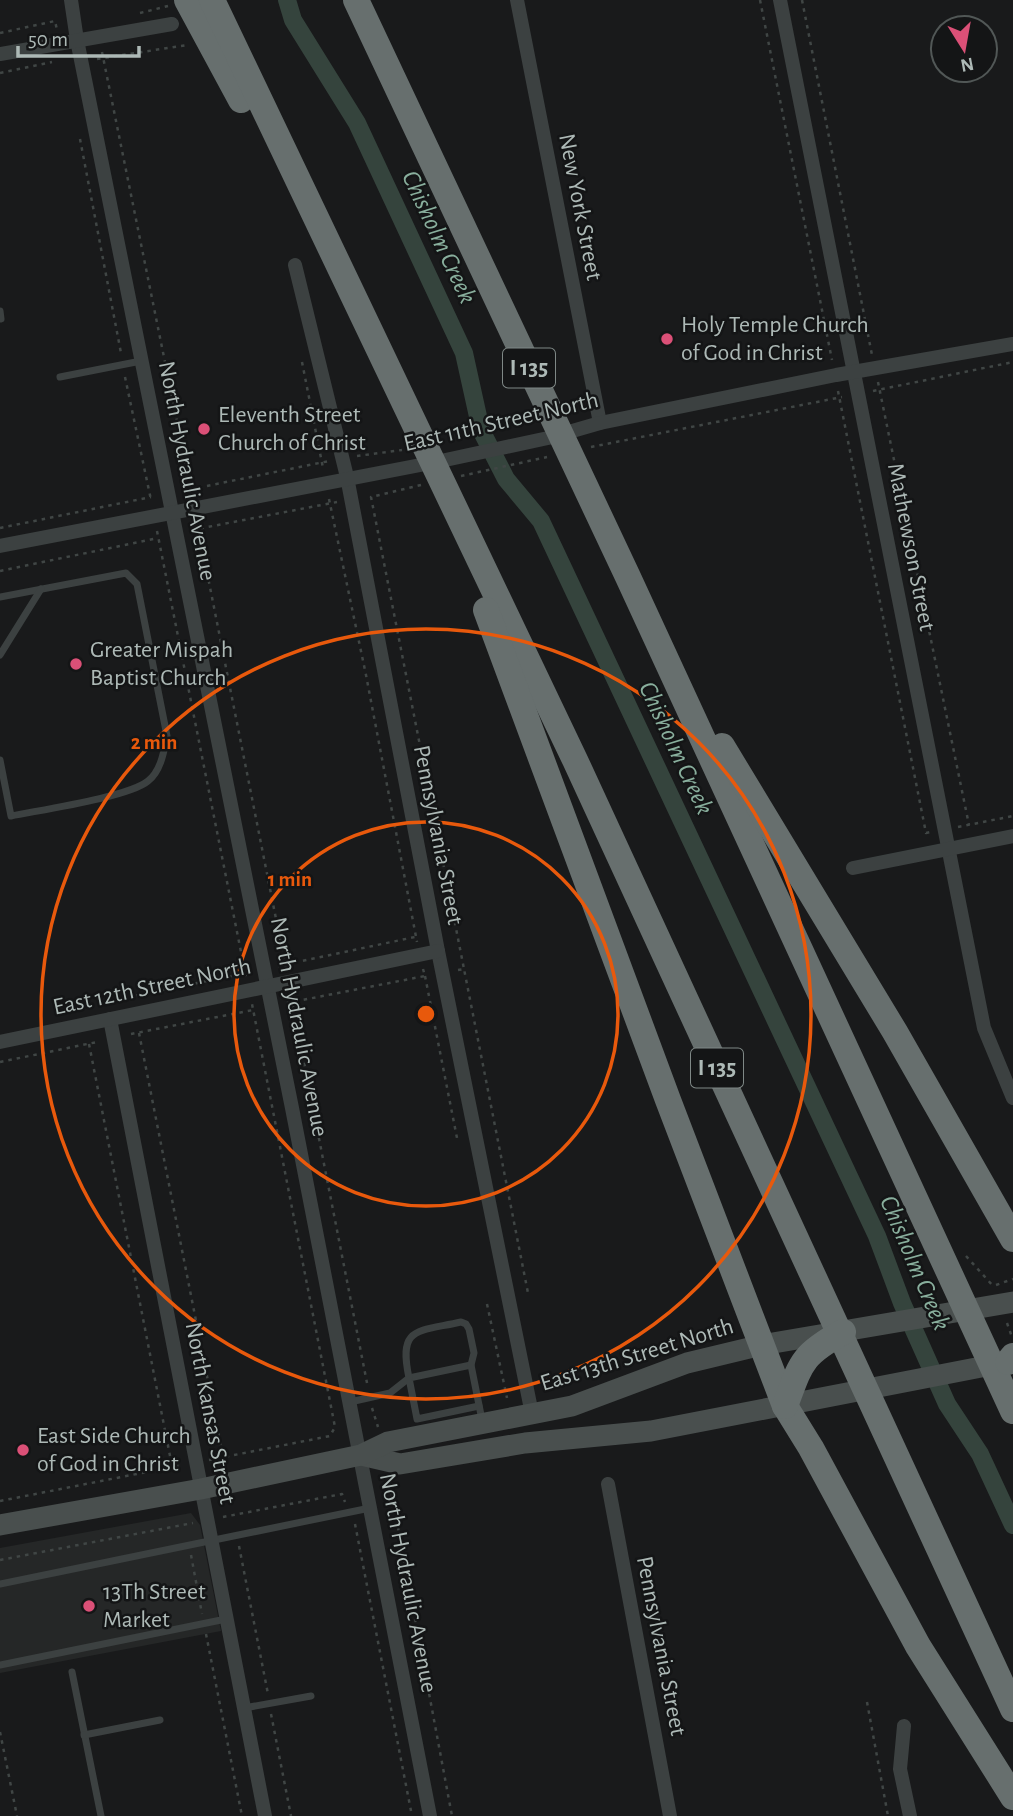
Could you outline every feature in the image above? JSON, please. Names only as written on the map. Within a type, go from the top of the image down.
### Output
[{"type":"highway","name":"I 135","points":[[212,0],[335,262],[414,439],[575,760],[1013,1709]]},
{"type":"highway","name":"I 135","points":[[356,0],[628,577],[1013,1411]]},
{"type":"highway","points":[[376,0],[430,158]]},
{"type":"highway","points":[[178,3],[335,262]]},
{"type":"highway","points":[[414,439],[552,786],[785,1406],[811,1448],[918,1646],[1013,1797]]},
{"type":"highway","points":[[628,577],[695,703],[895,1032],[1013,1239]]},
{"type":"highway","points":[[785,1406],[800,1367],[815,1347],[843,1332]]},
{"type":"main road","name":"East 13th Street North","points":[[0,1525],[201,1489],[361,1455],[388,1442],[481,1415],[531,1407],[572,1406],[687,1363],[762,1345],[1013,1302]]},
{"type":"main road","name":"East 13th Street North","points":[[361,1455],[400,1464],[524,1443],[651,1431],[1011,1360]]},
{"type":"street","name":"North Hydraulic Avenue","points":[[71,0],[361,1455],[430,1816]]},
{"type":"street","name":"New York Street","points":[[517,0],[600,422]]},
{"type":"street","name":"Mathewson Street","points":[[780,0],[984,1028],[1013,1098]]},
{"type":"street","points":[[0,54],[172,24]]},
{"type":"street","name":"Pennsylvania Street","points":[[295,265],[347,477],[438,951],[531,1407]]},
{"type":"street","name":"East 11th Street North","points":[[0,546],[347,477],[436,462],[548,438],[600,422],[835,375],[1013,344]]},
{"type":"street","points":[[853,868],[1013,836]]},
{"type":"street","name":"East 12th Street North","points":[[0,1042],[438,951]]},
{"type":"street","name":"North Kansas Street","points":[[110,1019],[264,1816]]},
{"type":"street","name":"Pennsylvania Street","points":[[608,1484],[670,1816]]},
{"type":"street","points":[[904,1726],[900,1769],[910,1816]]},
{"type":"lane","points":[[60,377],[142,361]]},
{"type":"lane","points":[[0,597],[126,573],[137,584],[167,736],[163,759],[149,781],[123,793],[11,816],[0,760]]},
{"type":"lane","points":[[0,655],[41,589]]},
{"type":"lane","points":[[461,1322],[466,1324],[474,1353],[471,1364],[481,1415],[417,1419],[404,1353],[410,1338],[417,1332],[461,1322]]},
{"type":"lane","points":[[350,1402],[390,1393],[409,1378],[471,1364]]},
{"type":"lane","points":[[0,1584],[371,1508]]},
{"type":"lane","points":[[0,1665],[226,1619]]},
{"type":"lane","points":[[72,1672],[101,1816]]},
{"type":"lane","points":[[244,1709],[311,1696]]},
{"type":"lane","points":[[85,1735],[160,1720]]},
{"type":"path","points":[[760,0],[926,833],[1013,816]]},
{"type":"path","points":[[802,0],[969,825]]},
{"type":"path","points":[[131,15],[178,3]]},
{"type":"path","points":[[0,33],[55,21],[64,59],[0,73]]},
{"type":"path","points":[[97,36],[105,59],[376,1427],[389,1425]]},
{"type":"path","points":[[81,59],[105,59],[190,44]]},
{"type":"path","points":[[0,1501],[330,1436],[335,1427],[79,133]]},
{"type":"path","points":[[131,1034],[425,976],[300,356]]},
{"type":"path","points":[[611,443],[1013,362]]},
{"type":"path","points":[[0,528],[322,463],[414,439]]},
{"type":"path","points":[[452,478],[535,459]]},
{"type":"path","points":[[425,484],[371,497],[464,969]]},
{"type":"path","points":[[139,1032],[223,1457]]},
{"type":"path","points":[[0,1062],[97,1042]]},
{"type":"path","points":[[89,1044],[172,1467]]},
{"type":"path","points":[[487,1304],[509,1405],[531,1407]]},
{"type":"path","points":[[390,1485],[452,1816]]},
{"type":"path","points":[[0,1560],[342,1494],[355,1526],[412,1816]]},
{"type":"path","points":[[233,1515],[291,1816]]},
{"type":"path","points":[[185,1524],[242,1816]]},
{"type":"path","points":[[867,1702],[888,1816]]},
{"type":"path","points":[[0,1732],[17,1816]]},
{"type":"shaded area","points":[[191,1513],[200,1525],[221,1631],[0,1673],[0,1548]]},
{"type":"waterway","name":"Chisholm Creek","points":[[287,0],[293,20],[357,123],[464,353],[481,430],[506,479],[541,521],[877,1236],[902,1303],[947,1404],[980,1454],[1013,1525]]},
{"type":"place","name":"Holy Temple Church of God in Christ","points":[[667,339]]},
{"type":"place","name":"Eleventh Street Church of Christ","points":[[204,429]]},
{"type":"place","name":"Greater Mispah Baptist Church","points":[[76,664]]},
{"type":"place","name":"East Side Church of God in Christ","points":[[23,1450]]},
{"type":"place","name":"13Th Street Market","points":[[89,1606]]}]
